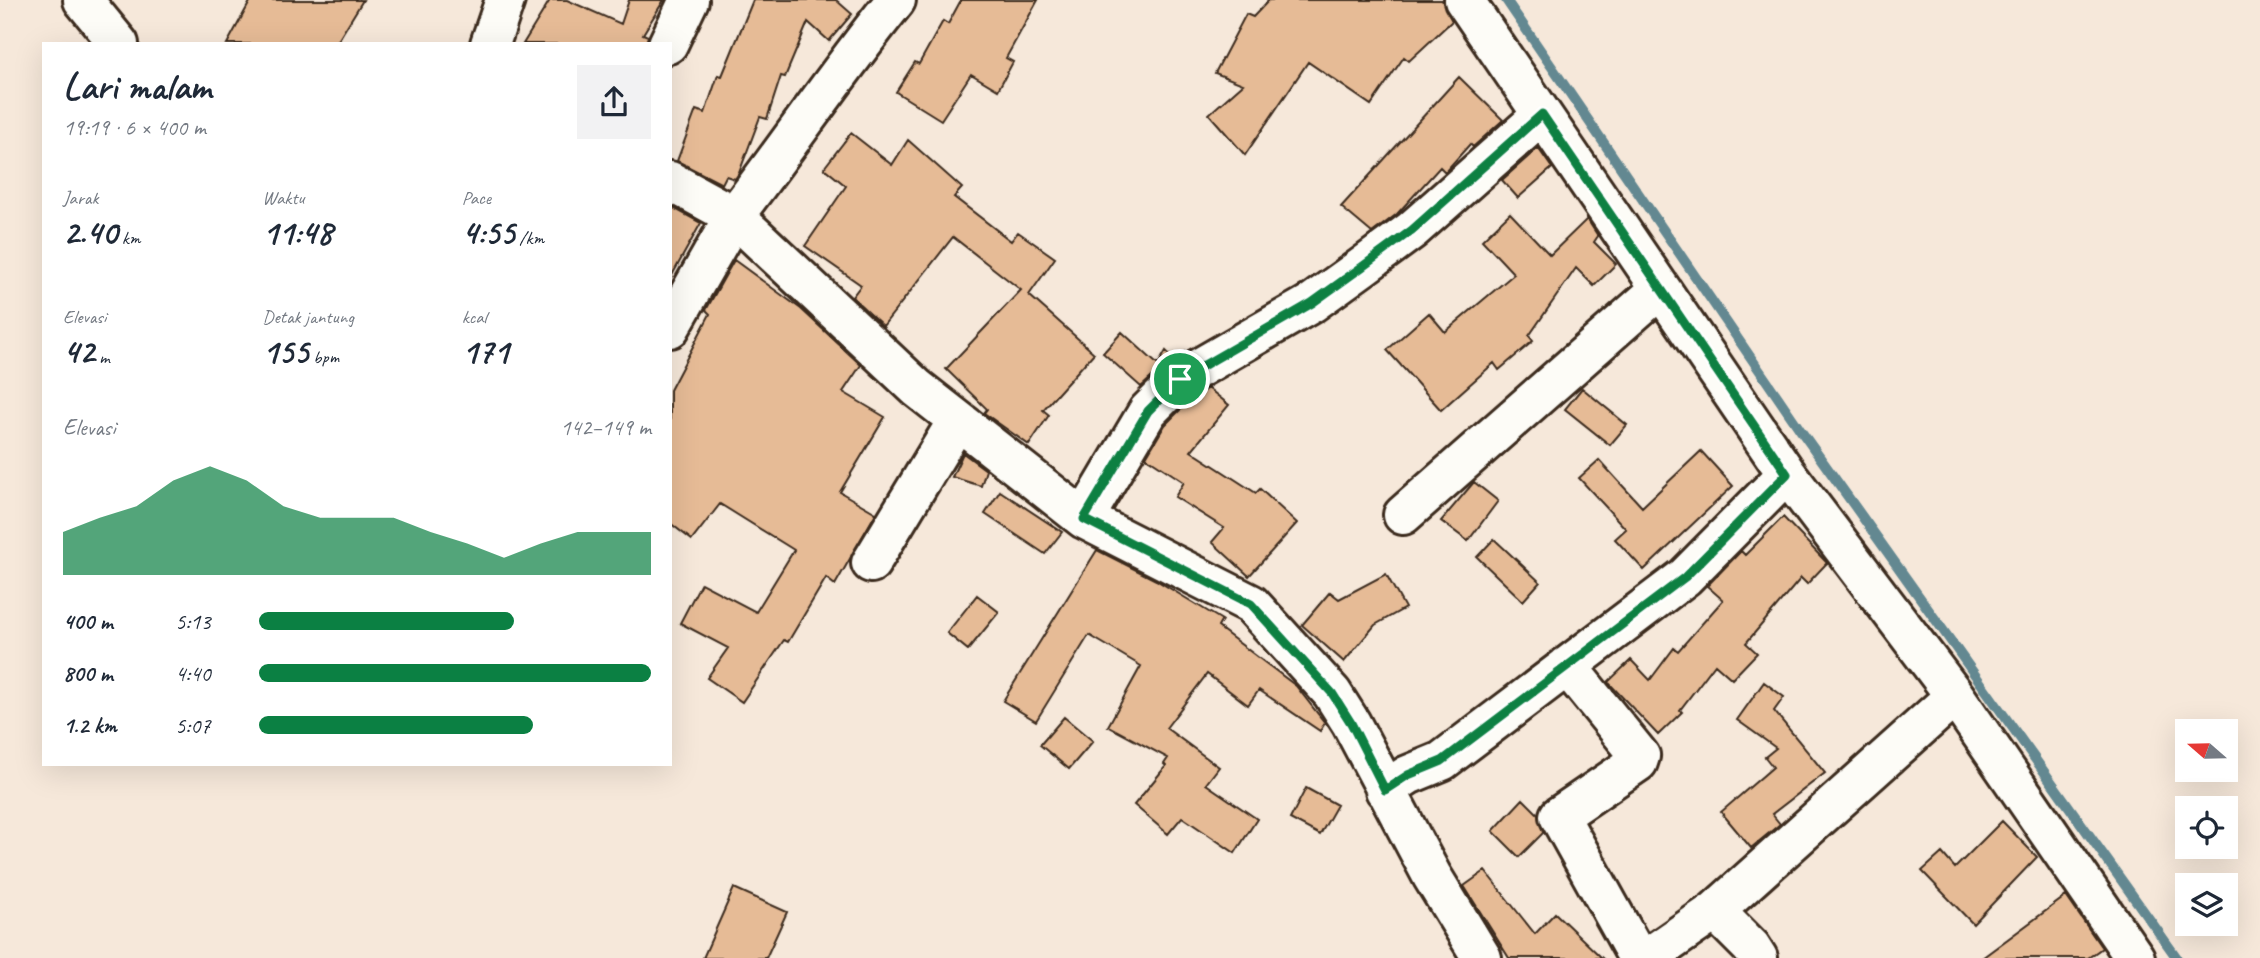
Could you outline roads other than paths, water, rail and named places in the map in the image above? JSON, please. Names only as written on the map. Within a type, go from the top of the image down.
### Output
[{"type":"street","points":[[82,0],[117,42]]},
{"type":"street","points":[[491,42],[505,0]]},
{"type":"street","points":[[669,42],[689,0]]},
{"type":"street","points":[[672,324],[734,216],[795,137],[865,37],[896,0]]},
{"type":"street","points":[[1464,0],[1787,474],[1955,696],[2135,958]]},
{"type":"street","points":[[1084,519],[1148,411],[1180,379],[1301,310],[1362,267],[1412,230],[1542,114]]},
{"type":"street","points":[[672,182],[734,216],[917,388],[1084,519],[1251,604],[1332,693],[1351,723],[1432,876],[1482,958]]},
{"type":"street","points":[[1404,515],[1660,289]]},
{"type":"street","points":[[872,563],[957,421]]},
{"type":"street","points":[[1385,790],[1408,775],[1442,761],[1685,577],[1787,474]]},
{"type":"street","points":[[1567,666],[1640,757],[1638,762],[1559,816],[1638,958]]},
{"type":"street","points":[[1647,958],[1715,911],[1955,696]]},
{"type":"street","points":[[1715,911],[1751,947],[1758,958]]},
{"type":"waterway","points":[[1506,0],[1801,431],[2177,958]]}]
